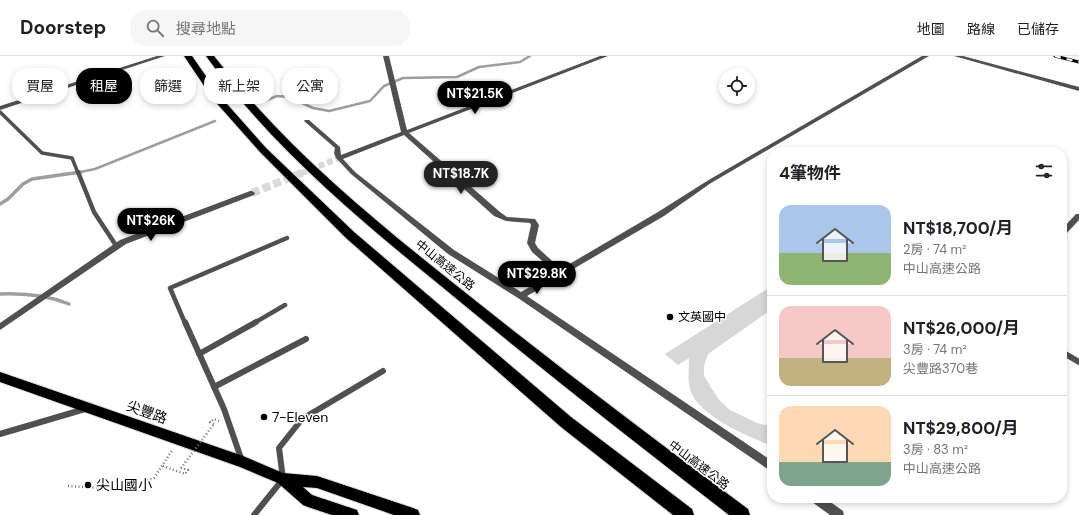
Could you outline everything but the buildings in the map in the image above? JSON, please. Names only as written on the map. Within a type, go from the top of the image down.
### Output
[{"type":"highway","points":[[188,56],[216,97],[263,150],[350,235],[566,422],[686,515]]},
{"type":"highway","name":"中山高速公路","points":[[210,56],[238,91],[292,150],[372,224],[532,354],[742,515]]},
{"type":"main road","name":"尖豐路","points":[[0,377],[242,462],[283,479],[317,482],[413,515]]},
{"type":"main road","name":"尖豐路","points":[[283,479],[308,500],[352,515]]},
{"type":"street","points":[[0,108],[162,56]]},
{"type":"street","points":[[386,56],[394,82],[404,132],[497,214],[506,219],[532,220],[535,225],[532,243],[535,250],[561,272]]},
{"type":"street","points":[[339,158],[603,56]]},
{"type":"street","points":[[769,147],[926,56]]},
{"type":"street","points":[[957,56],[1079,89]]},
{"type":"street","points":[[306,121],[338,148],[337,153],[339,158],[353,173],[451,252],[521,296],[767,464]]},
{"type":"street","points":[[521,296],[661,214],[709,182],[767,148]]},
{"type":"street","points":[[0,327],[123,242],[252,193]]},
{"type":"street","points":[[1067,228],[1079,216]]},
{"type":"street","points":[[823,503],[840,515]]},
{"type":"lane","points":[[0,112],[42,153],[72,158],[94,212],[117,247]]},
{"type":"lane","points":[[242,462],[224,409],[170,288],[287,238]]},
{"type":"lane","points":[[199,354],[285,306]]},
{"type":"lane","points":[[214,386],[306,338]]},
{"type":"lane","points":[[1067,355],[1079,362]]},
{"type":"lane","points":[[254,515],[283,479],[280,448],[302,419],[383,371]]},
{"type":"lane","points":[[0,434],[89,408]]},
{"type":"path","points":[[162,466],[185,474],[188,470],[181,468],[214,424]]},
{"type":"path","points":[[68,486],[119,489],[154,478],[180,440]]},
{"type":"shaded area","points":[[767,289],[767,313],[708,354],[704,366],[704,376],[719,400],[730,410],[757,423],[767,426],[767,444],[726,425],[705,410],[691,392],[689,380],[689,358],[678,365],[665,354]]},
{"type":"waterway","points":[[274,97],[289,97],[313,108],[329,111],[370,101],[384,86],[403,78],[457,77],[479,67],[520,62],[530,56]]},
{"type":"waterway","points":[[80,172],[95,169],[215,121]]},
{"type":"waterway","points":[[0,204],[8,199],[23,184],[32,179],[80,172]]},
{"type":"waterway","points":[[76,173],[80,172]]},
{"type":"waterway","points":[[0,294],[35,295],[52,298],[69,304]]},
{"type":"tunnel","points":[[302,173],[339,158]]},
{"type":"tunnel","points":[[252,193],[304,172]]},
{"type":"railway","points":[[1055,56],[1079,62]]},
{"type":"place","name":"文英國中","points":[[670,317]]},
{"type":"place","name":"7-Eleven","points":[[264,417]]},
{"type":"place","name":"尖山國小","points":[[88,485]]}]
